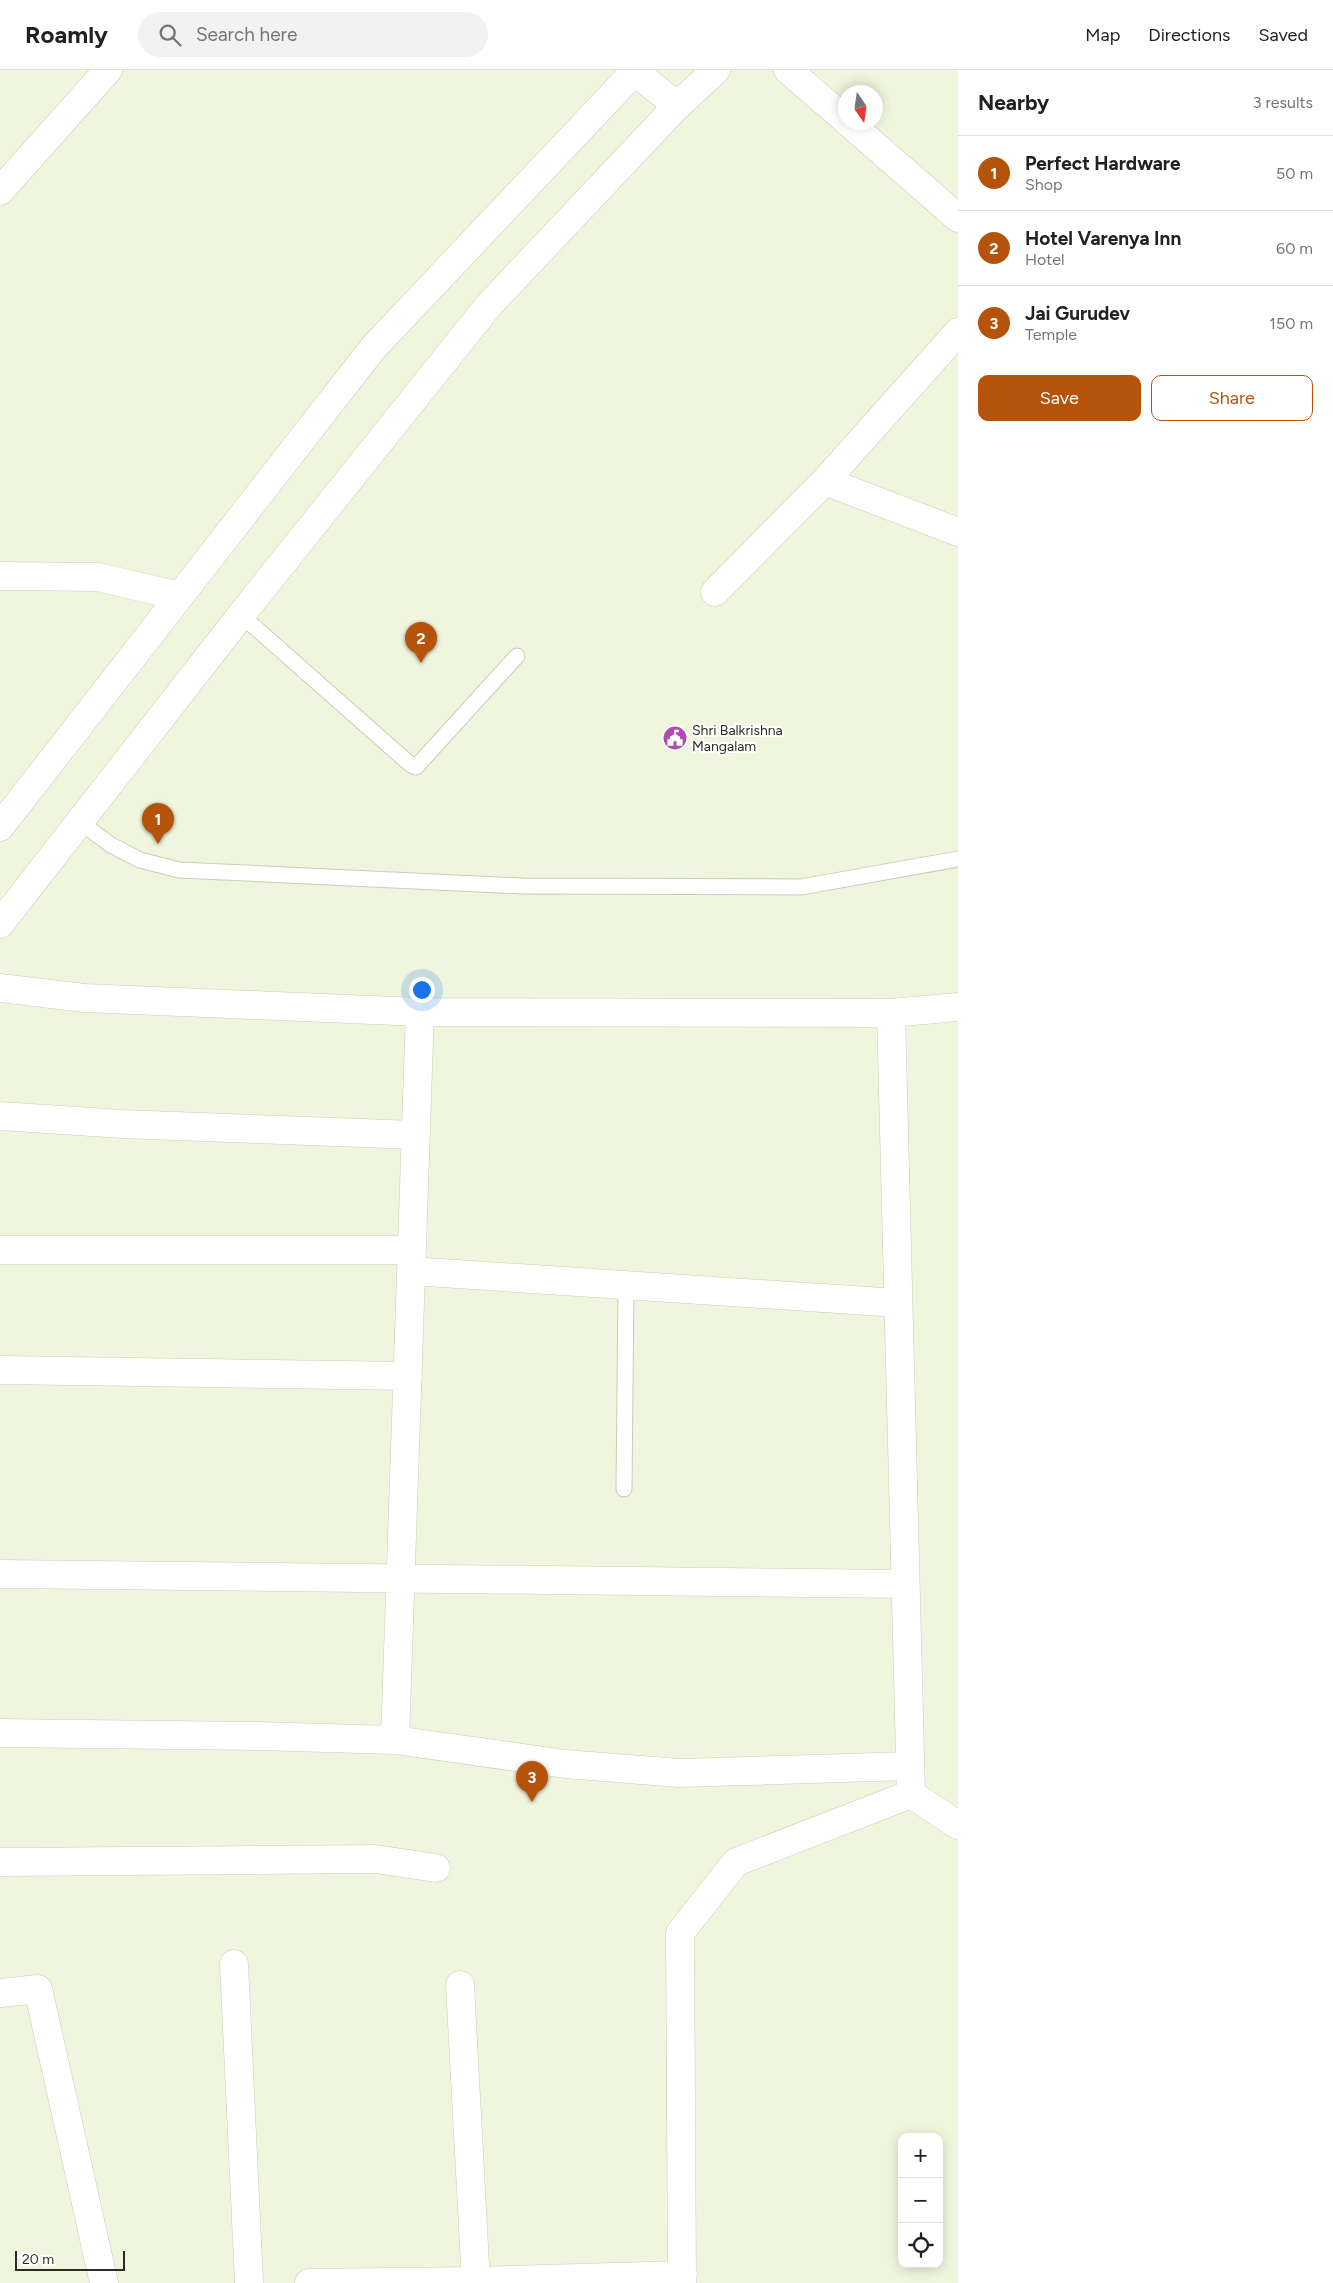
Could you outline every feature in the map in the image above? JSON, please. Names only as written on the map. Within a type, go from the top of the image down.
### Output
[{"type":"street","points":[[0,191],[108,70]]},
{"type":"street","points":[[0,827],[373,348],[635,70],[677,106]]},
{"type":"street","points":[[0,924],[241,615],[489,305],[677,106],[716,70]]},
{"type":"street","points":[[788,70],[838,113]]},
{"type":"street","points":[[857,130],[958,218]]},
{"type":"street","points":[[715,592],[825,481],[958,332]]},
{"type":"street","points":[[825,481],[958,532]]},
{"type":"street","points":[[0,576],[98,577],[179,596]]},
{"type":"street","points":[[0,988],[84,998],[420,1012],[891,1013],[958,1007]]},
{"type":"street","points":[[395,1740],[420,1012]]},
{"type":"street","points":[[891,1013],[911,1794]]},
{"type":"street","points":[[0,1116],[122,1124],[416,1135]]},
{"type":"street","points":[[0,1250],[411,1261],[626,1285],[898,1302]]},
{"type":"street","points":[[0,1370],[408,1376]]},
{"type":"street","points":[[0,1574],[905,1584]]},
{"type":"street","points":[[0,1733],[237,1735],[395,1740],[565,1764],[679,1773],[910,1766]]},
{"type":"street","points":[[911,1794],[958,1825]]},
{"type":"street","points":[[310,2283],[682,2279],[680,1933],[736,1862],[911,1794]]},
{"type":"street","points":[[0,1862],[375,1859],[436,1868]]},
{"type":"street","points":[[234,1964],[249,2283]]},
{"type":"street","points":[[460,1986],[476,2282]]},
{"type":"street","points":[[0,1993],[38,1989],[104,2283]]},
{"type":"lane","points":[[241,615],[411,765],[416,766],[517,656]]},
{"type":"lane","points":[[80,822],[111,845],[140,860],[179,870],[522,886],[801,887],[958,859]]},
{"type":"lane","points":[[624,1489],[626,1285]]},
{"type":"place","name":"Hotel Varenya Inn","points":[[421,663]]},
{"type":"place","name":"Shri Balkrishna Mangalam","points":[[675,738]]},
{"type":"place","name":"Perfect Hardware","points":[[158,844]]},
{"type":"place","name":"Jai Gurudev","points":[[532,1802]]}]
